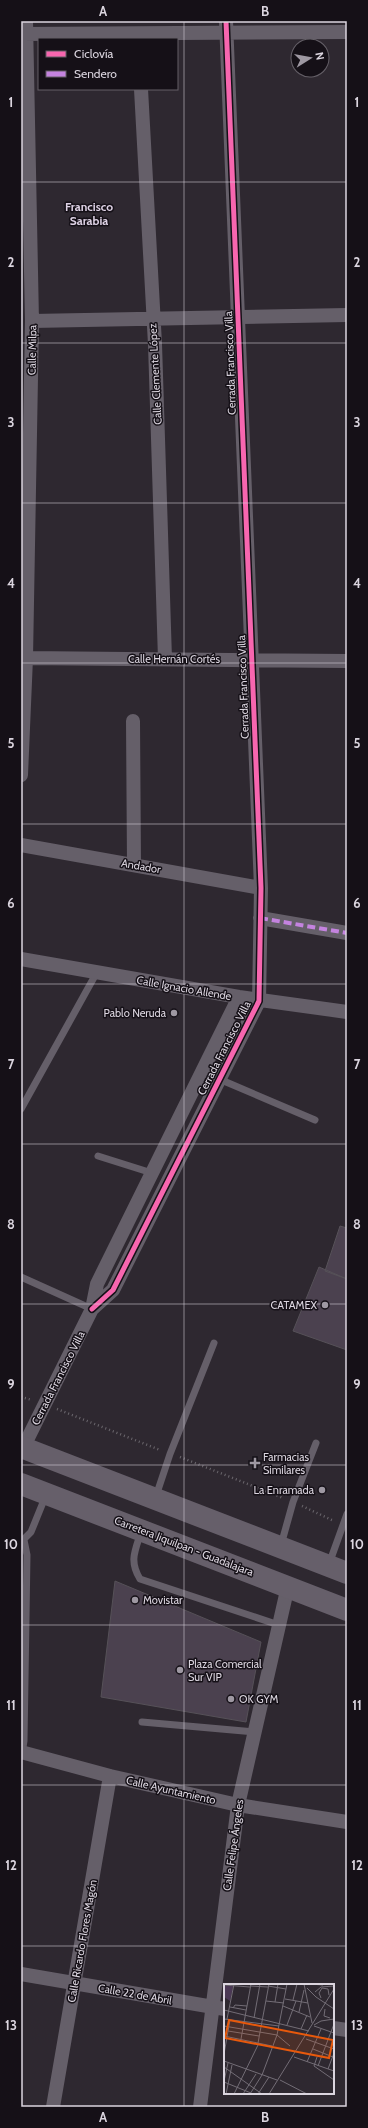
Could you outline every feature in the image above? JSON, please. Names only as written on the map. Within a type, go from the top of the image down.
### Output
[{"type":"highway","points":[[22,1448],[338,1569]]},
{"type":"highway","name":"Carretera Jiquilpan - Guadalajara","points":[[21,1484],[347,1610]]},
{"type":"street","points":[[24,30],[138,36],[226,27],[347,32]]},
{"type":"street","name":"Cerrada Francisco Villa","points":[[92,1309],[112,1290],[259,1001],[261,888],[226,27]]},
{"type":"street","name":"Calle Milpa","points":[[21,775],[23,696],[26,658],[32,321],[24,30]]},
{"type":"street","name":"Calle Clemente López","points":[[141,90],[152,319],[155,352],[165,659]]},
{"type":"street","points":[[32,321],[347,315]]},
{"type":"street","name":"Calle Hernán Cortés","points":[[26,658],[347,661]]},
{"type":"street","points":[[133,721],[134,864]]},
{"type":"street","name":"Andador","points":[[21,845],[134,864],[261,888]]},
{"type":"street","points":[[260,918],[347,933]]},
{"type":"street","name":"Calle Ignacio Allende","points":[[21,959],[239,998],[347,1012]]},
{"type":"street","name":"Cerrada Francisco Villa","points":[[22,1448],[92,1309],[97,1284],[239,998]]},
{"type":"street","name":"Calle Felipe Ángeles","points":[[200,2107],[219,2008],[238,1804],[288,1586]]},
{"type":"street","name":"Calle Ayuntamiento","points":[[22,1752],[110,1776],[238,1804],[347,1822]]},
{"type":"street","name":"Calle Ricardo Flores Magón","points":[[53,2107],[110,1776]]},
{"type":"street","name":"Calle 22 de Abril","points":[[21,1974],[219,2008]]},
{"type":"street","points":[[334,2028],[347,2030]]},
{"type":"lane","points":[[21,1109],[97,972]]},
{"type":"lane","points":[[219,1079],[315,1120]]},
{"type":"lane","points":[[98,1156],[152,1173]]},
{"type":"lane","points":[[21,1277],[92,1309]]},
{"type":"lane","points":[[155,1499],[170,1454],[214,1343]]},
{"type":"lane","points":[[280,1547],[293,1502],[316,1443]]},
{"type":"lane","points":[[22,1752],[24,1741],[28,1555],[23,1541],[31,1532],[47,1494]]},
{"type":"lane","points":[[338,1569],[342,1525],[347,1514]]},
{"type":"lane","points":[[141,1530],[133,1559],[134,1569],[140,1580],[279,1625]]},
{"type":"lane","points":[[142,1722],[255,1732]]},
{"type":"path","points":[[45,1404],[293,1502],[342,1525]]},
{"type":"building","points":[[340,1226],[347,1228],[347,1279],[325,1271]]},
{"type":"building","name":"CATAMEX","points":[[319,1267],[347,1279],[347,1350],[293,1331]]},
{"type":"building","name":"Plaza Comercial Sur VIP","points":[[115,1581],[261,1642],[246,1722],[101,1697]]},
{"type":"marked path","points":[[260,918],[347,933]]},
{"type":"cycle path","points":[[92,1309],[113,1290],[259,1001],[261,888],[226,21]]},
{"type":"place","name":"Pablo Neruda","points":[[174,1013]]},
{"type":"place","name":"CATAMEX","points":[[325,1305]]},
{"type":"place","name":"Farmacias Similares","points":[[255,1463]]},
{"type":"place","name":"La Enramada","points":[[322,1490]]},
{"type":"place","name":"Movistar","points":[[135,1600]]},
{"type":"place","name":"Plaza Comercial Sur VIP","points":[[180,1670]]},
{"type":"place","name":"OK GYM","points":[[231,1699]]},
{"type":"district","name":"Francisco Sarabia","points":[[89,213]]}]
